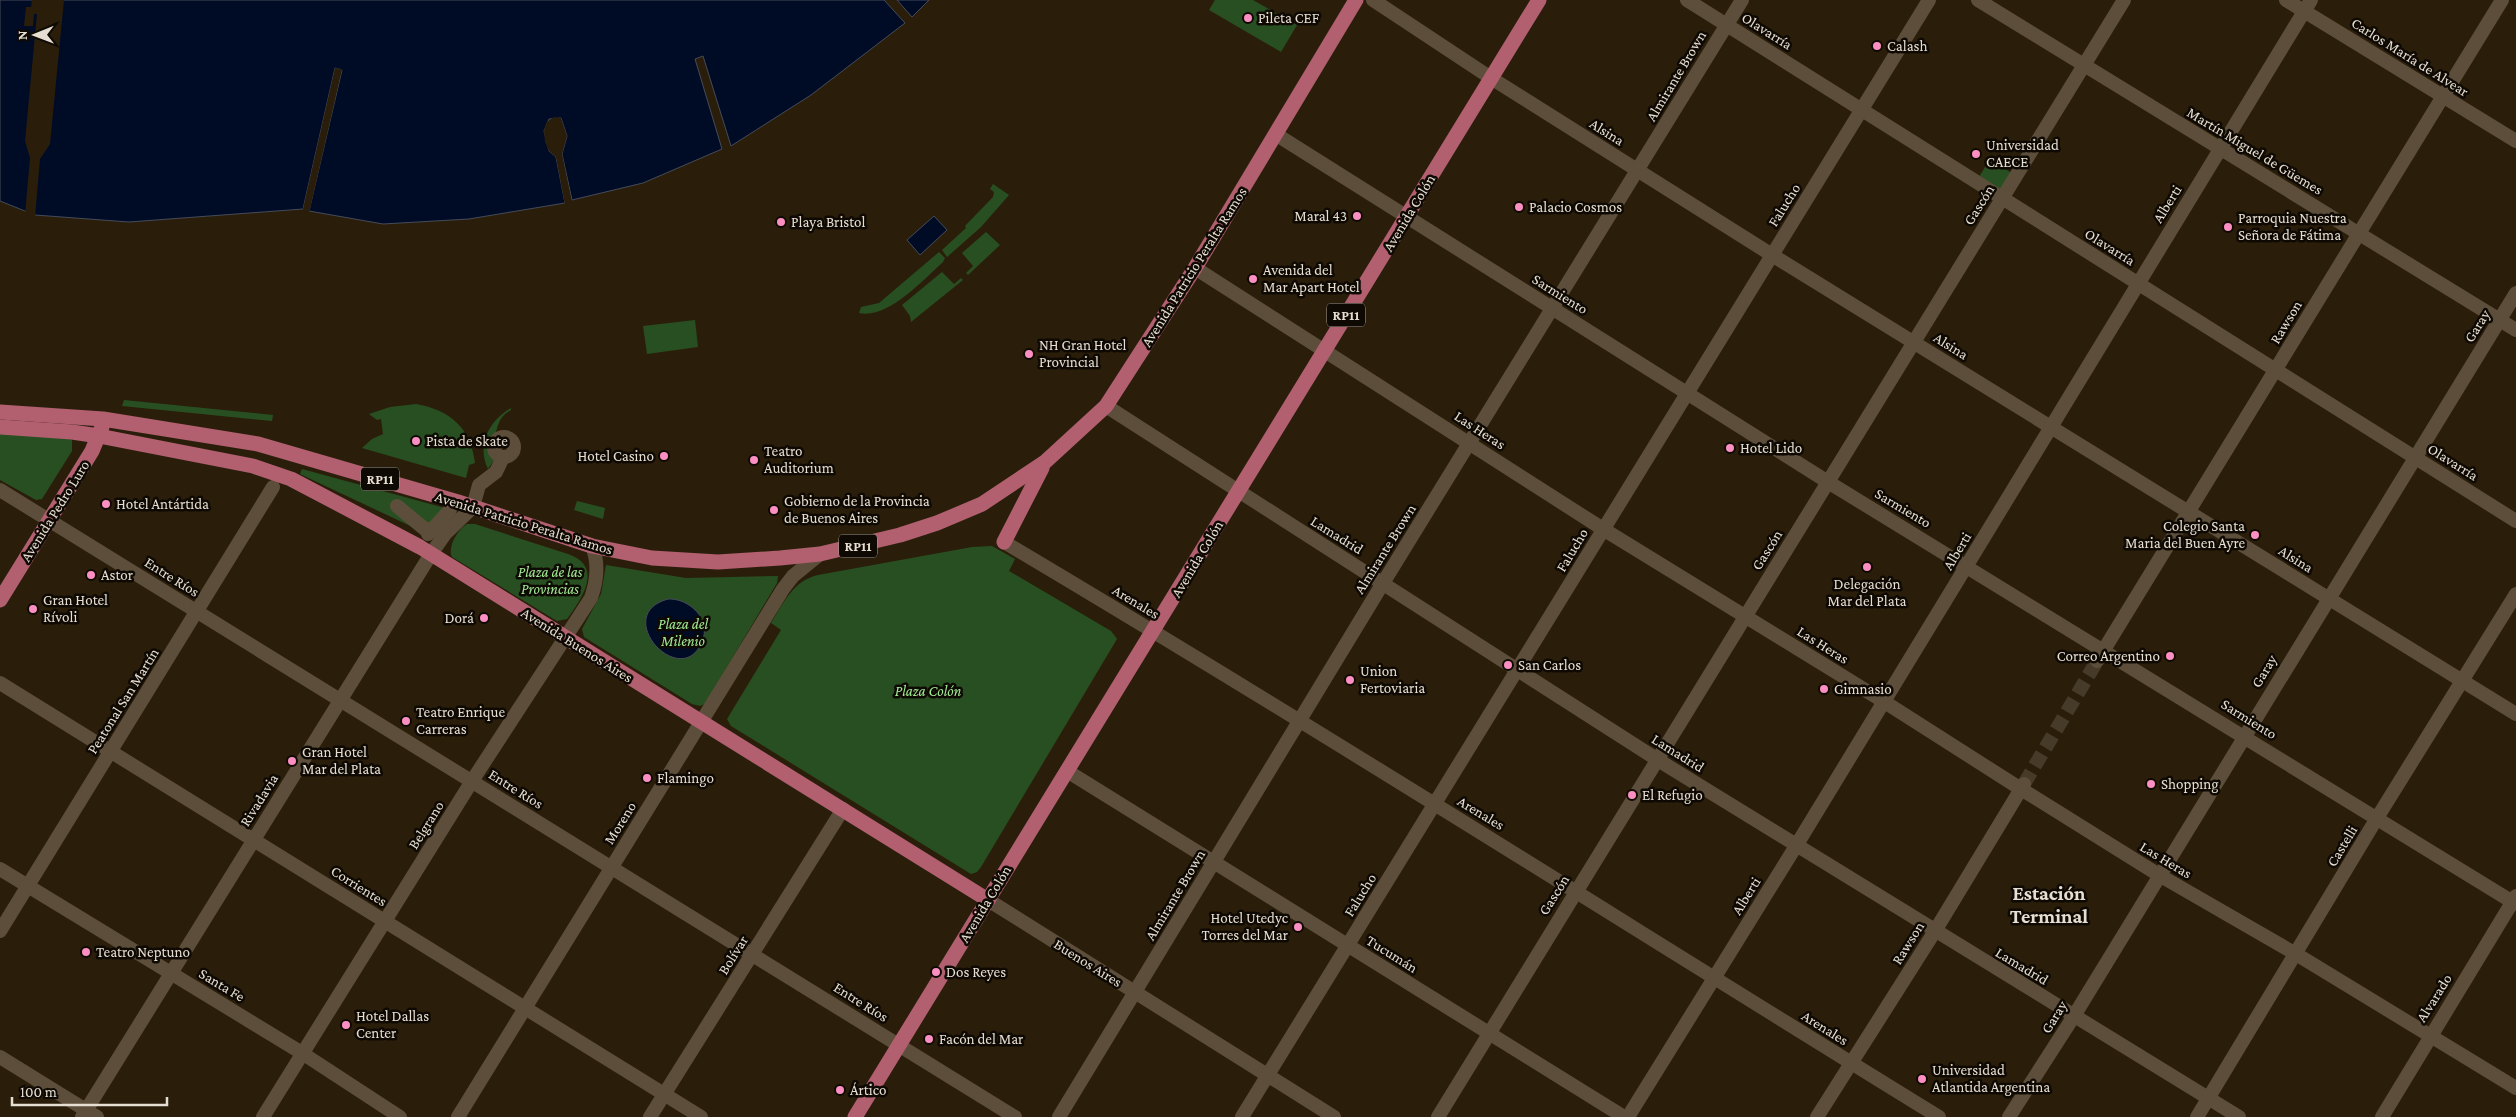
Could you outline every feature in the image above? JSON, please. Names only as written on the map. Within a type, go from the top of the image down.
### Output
[{"type":"main road","name":"Avenida Patricio Peralta Ramos","points":[[0,412],[104,419],[263,445],[473,507],[592,546],[652,558],[691,562],[742,561],[820,554],[900,535],[982,504],[1045,462],[1106,406],[1195,268],[1277,135],[1356,0]]},
{"type":"main road","name":"Avenida Colón","points":[[855,1117],[1539,0]]},
{"type":"main road","name":"Avenida Pedro Luro","points":[[0,600],[99,436],[104,419]]},
{"type":"main road","points":[[0,426],[99,436],[244,464],[276,481]]},
{"type":"main road","name":"RP11","points":[[1004,542],[1045,462]]},
{"type":"main road","name":"Avenida Buenos Aires","points":[[276,481],[431,554],[843,809]]},
{"type":"main road","name":"Buenos Aires","points":[[843,809],[988,900]]},
{"type":"street","name":"Alsina","points":[[1373,0],[1491,78],[1772,255],[2516,714]]},
{"type":"street","name":"Olavarría","points":[[1687,0],[2516,521]]},
{"type":"street","name":"Almirante Brown","points":[[1059,1117],[1383,583],[1742,0]]},
{"type":"street","name":"Falucho","points":[[1242,1117],[1519,670],[1929,0]]},
{"type":"street","name":"Martín Miguel de Güemes","points":[[1978,0],[2516,330]]},
{"type":"street","name":"Gascón","points":[[1438,1117],[2124,0]]},
{"type":"street","name":"Carlos María de Alvear","points":[[2286,0],[2308,6],[2443,96],[2516,141]]},
{"type":"street","name":"Rawson","points":[[2101,655],[2502,0]]},
{"type":"street","name":"Alberti","points":[[1626,1117],[1796,846],[2308,6]]},
{"type":"street","name":"Sarmiento","points":[[1277,135],[1828,482],[1967,566],[2101,655],[2244,735],[2515,901]]},
{"type":"street","name":"Las Heras","points":[[1195,268],[1604,529],[2022,786],[2159,875],[2296,954],[2516,1088]]},
{"type":"street","name":"Garay","points":[[2009,1117],[2074,1016],[2244,735],[2516,293]]},
{"type":"street","name":"Lamadrid","points":[[1106,406],[1658,760],[2239,1117]]},
{"type":"street","points":[[473,507],[474,484],[496,472],[503,457]]},
{"type":"street","name":"Peatonal San Martín","points":[[0,931],[276,481]]},
{"type":"street","name":"Entre Ríos","points":[[0,490],[1015,1117]]},
{"type":"street","name":"Rivadavia","points":[[88,1115],[171,973],[431,554],[445,534],[473,507]]},
{"type":"street","points":[[431,531],[450,510]]},
{"type":"street","name":"Arenales","points":[[1004,542],[1300,720],[1939,1117]]},
{"type":"street","name":"Belgrano","points":[[263,1117],[472,781],[590,598],[594,588],[596,562],[592,546]]},
{"type":"street","name":"Moreno","points":[[458,1117],[783,589],[793,576],[820,554]]},
{"type":"street","name":"Castelli","points":[[2197,1117],[2377,818],[2516,594]]},
{"type":"street","name":"Corrientes","points":[[0,683],[701,1117]]},
{"type":"street","name":"Tucumán","points":[[1067,772],[1626,1117]]},
{"type":"street","name":"Rawson","points":[[1817,1117],[1935,931],[2022,786]]},
{"type":"street","name":"Bolívar","points":[[650,1117],[843,809]]},
{"type":"street","name":"Santa Fe","points":[[0,869],[302,1053],[400,1117]]},
{"type":"street","name":"Buenos Aires","points":[[988,900],[1334,1117]]},
{"type":"street","name":"Alvarado","points":[[2382,1117],[2430,1035],[2515,901]]},
{"type":"street","points":[[0,1057],[88,1115]]},
{"type":"green space","points":[[1215,0],[1253,0],[1297,25],[1281,52],[1209,10]]},
{"type":"green space","points":[[1990,159],[2013,174],[1999,196],[1979,177]]},
{"type":"green space","points":[[993,184],[1009,195],[981,227],[947,257],[942,250],[966,228],[965,226],[993,197],[994,192],[990,189]]},
{"type":"green space","points":[[986,232],[1000,245],[968,275],[966,273],[973,266],[962,253]]},
{"type":"green space","points":[[939,252],[945,258],[943,262],[904,297],[893,305],[881,310],[859,313],[861,307],[879,303]]},
{"type":"green space","points":[[942,272],[954,284],[961,278],[963,280],[911,322],[910,316],[902,305]]},
{"type":"green space","points":[[695,320],[698,347],[647,354],[643,326]]},
{"type":"green space","points":[[124,400],[273,415],[272,421],[122,406]]},
{"type":"green space","name":"Pista de Skate","points":[[416,404],[449,416],[464,431],[473,451],[475,463],[469,465],[466,478],[362,448],[372,439],[383,434],[381,419],[377,420],[369,414],[390,407]]},
{"type":"green space","points":[[511,408],[501,419],[489,446],[494,460],[488,469],[484,451],[484,442],[487,434],[497,419]]},
{"type":"green space","points":[[0,431],[72,439],[72,451],[42,499],[36,500],[0,480]]},
{"type":"green space","points":[[302,469],[445,508],[421,531],[300,474]]},
{"type":"green space","points":[[577,501],[605,508],[603,519],[574,510]]},
{"type":"green space","name":"Plaza de las Provincias","points":[[467,524],[475,524],[579,559],[585,566],[587,584],[579,602],[567,619],[557,621],[452,557],[452,543],[460,530]]},
{"type":"green space","name":"Plaza Colón","points":[[992,546],[1015,559],[1009,571],[1111,631],[1117,639],[981,867],[977,872],[971,874],[731,726],[727,719],[781,630],[771,623],[790,593],[802,582],[818,575],[972,547]]},
{"type":"green space","name":"Plaza del Milenio","points":[[606,565],[686,578],[778,576],[777,583],[705,704],[700,706],[692,704],[584,637],[582,629],[601,594]]},
{"type":"water","points":[[0,0],[884,0],[905,23],[811,95],[731,146],[703,56],[695,59],[722,149],[643,183],[572,200],[562,154],[567,136],[561,118],[549,119],[544,131],[549,151],[556,157],[565,203],[469,219],[383,224],[309,211],[342,70],[335,68],[303,209],[129,222],[35,215],[0,201]]},
{"type":"water","points":[[897,0],[929,0],[912,17]]},
{"type":"water","points":[[934,216],[947,230],[920,255],[907,240]]},
{"type":"water","points":[[668,599],[684,602],[691,606],[697,612],[704,625],[702,642],[692,655],[680,659],[667,655],[655,645],[648,633],[646,620],[652,607]]},
{"type":"pier","points":[[32,0],[64,0],[50,144],[40,159],[35,217],[25,214],[30,158],[25,141],[37,14],[34,14],[33,26],[24,26],[26,7],[31,7]]},
{"type":"pier","points":[[335,68],[342,69],[309,213],[307,210],[339,71],[337,70],[305,210],[302,212],[303,209]]},
{"type":"pier","points":[[554,117],[561,118],[567,136],[562,154],[572,203],[569,201],[560,154],[565,136],[563,127],[560,120],[555,119],[548,124],[547,141],[551,149],[558,156],[567,202],[565,205],[556,157],[549,151],[545,142],[544,131],[546,123]]},
{"type":"tunnel","points":[[2024,784],[2097,661]]},
{"type":"place","name":"Pileta CEF","points":[[1248,18]]},
{"type":"place","name":"Calash","points":[[1877,46]]},
{"type":"place","name":"Universidad CAECE","points":[[1976,154]]},
{"type":"place","name":"Palacio Cosmos","points":[[1519,207]]},
{"type":"place","name":"Maral 43","points":[[1357,216]]},
{"type":"place","name":"Playa Bristol","points":[[781,222]]},
{"type":"place","name":"Parroquia Nuestra Señora de Fátima","points":[[2228,227]]},
{"type":"place","name":"Avenida del Mar Apart Hotel","points":[[1253,279]]},
{"type":"place","name":"NH Gran Hotel Provincial","points":[[1029,354]]},
{"type":"place","name":"Pista de Skate","points":[[416,441]]},
{"type":"place","name":"Hotel Lido","points":[[1730,448]]},
{"type":"place","name":"Hotel Casino","points":[[664,456]]},
{"type":"place","name":"Teatro Auditorium","points":[[754,460]]},
{"type":"place","name":"Hotel Antártida","points":[[106,504]]},
{"type":"place","name":"Gobierno de la Provincia de Buenos Aires","points":[[774,510]]},
{"type":"place","name":"Colegio Santa Maria del Buen Ayre","points":[[2255,535]]},
{"type":"place","name":"Delegación Mar del Plata","points":[[1867,567]]},
{"type":"place","name":"Astor","points":[[91,575]]},
{"type":"place","name":"Gran Hotel Rívoli","points":[[33,609]]},
{"type":"place","name":"Dorá","points":[[484,618]]},
{"type":"place","name":"Correo Argentino","points":[[2170,656]]},
{"type":"place","name":"San Carlos","points":[[1508,665]]},
{"type":"place","name":"Union Fertoviaria","points":[[1350,680]]},
{"type":"place","name":"Gimnasio","points":[[1824,689]]},
{"type":"place","name":"Teatro Enrique Carreras","points":[[406,721]]},
{"type":"place","name":"Gran Hotel Mar del Plata","points":[[292,761]]},
{"type":"place","name":"Flamingo","points":[[647,778]]},
{"type":"place","name":"Shopping","points":[[2151,784]]},
{"type":"place","name":"El Refugio","points":[[1632,795]]},
{"type":"place","name":"Hotel Utedyc Torres del Mar","points":[[1298,927]]},
{"type":"place","name":"Teatro Neptuno","points":[[86,952]]},
{"type":"place","name":"Dos Reyes","points":[[936,972]]},
{"type":"place","name":"Hotel Dallas Center","points":[[346,1025]]},
{"type":"place","name":"Facón del Mar","points":[[929,1039]]},
{"type":"place","name":"Universidad Atlantida Argentina","points":[[1922,1079]]},
{"type":"place","name":"Ártico","points":[[840,1090]]},
{"type":"district","name":"Estación Terminal","points":[[2049,904]]}]
